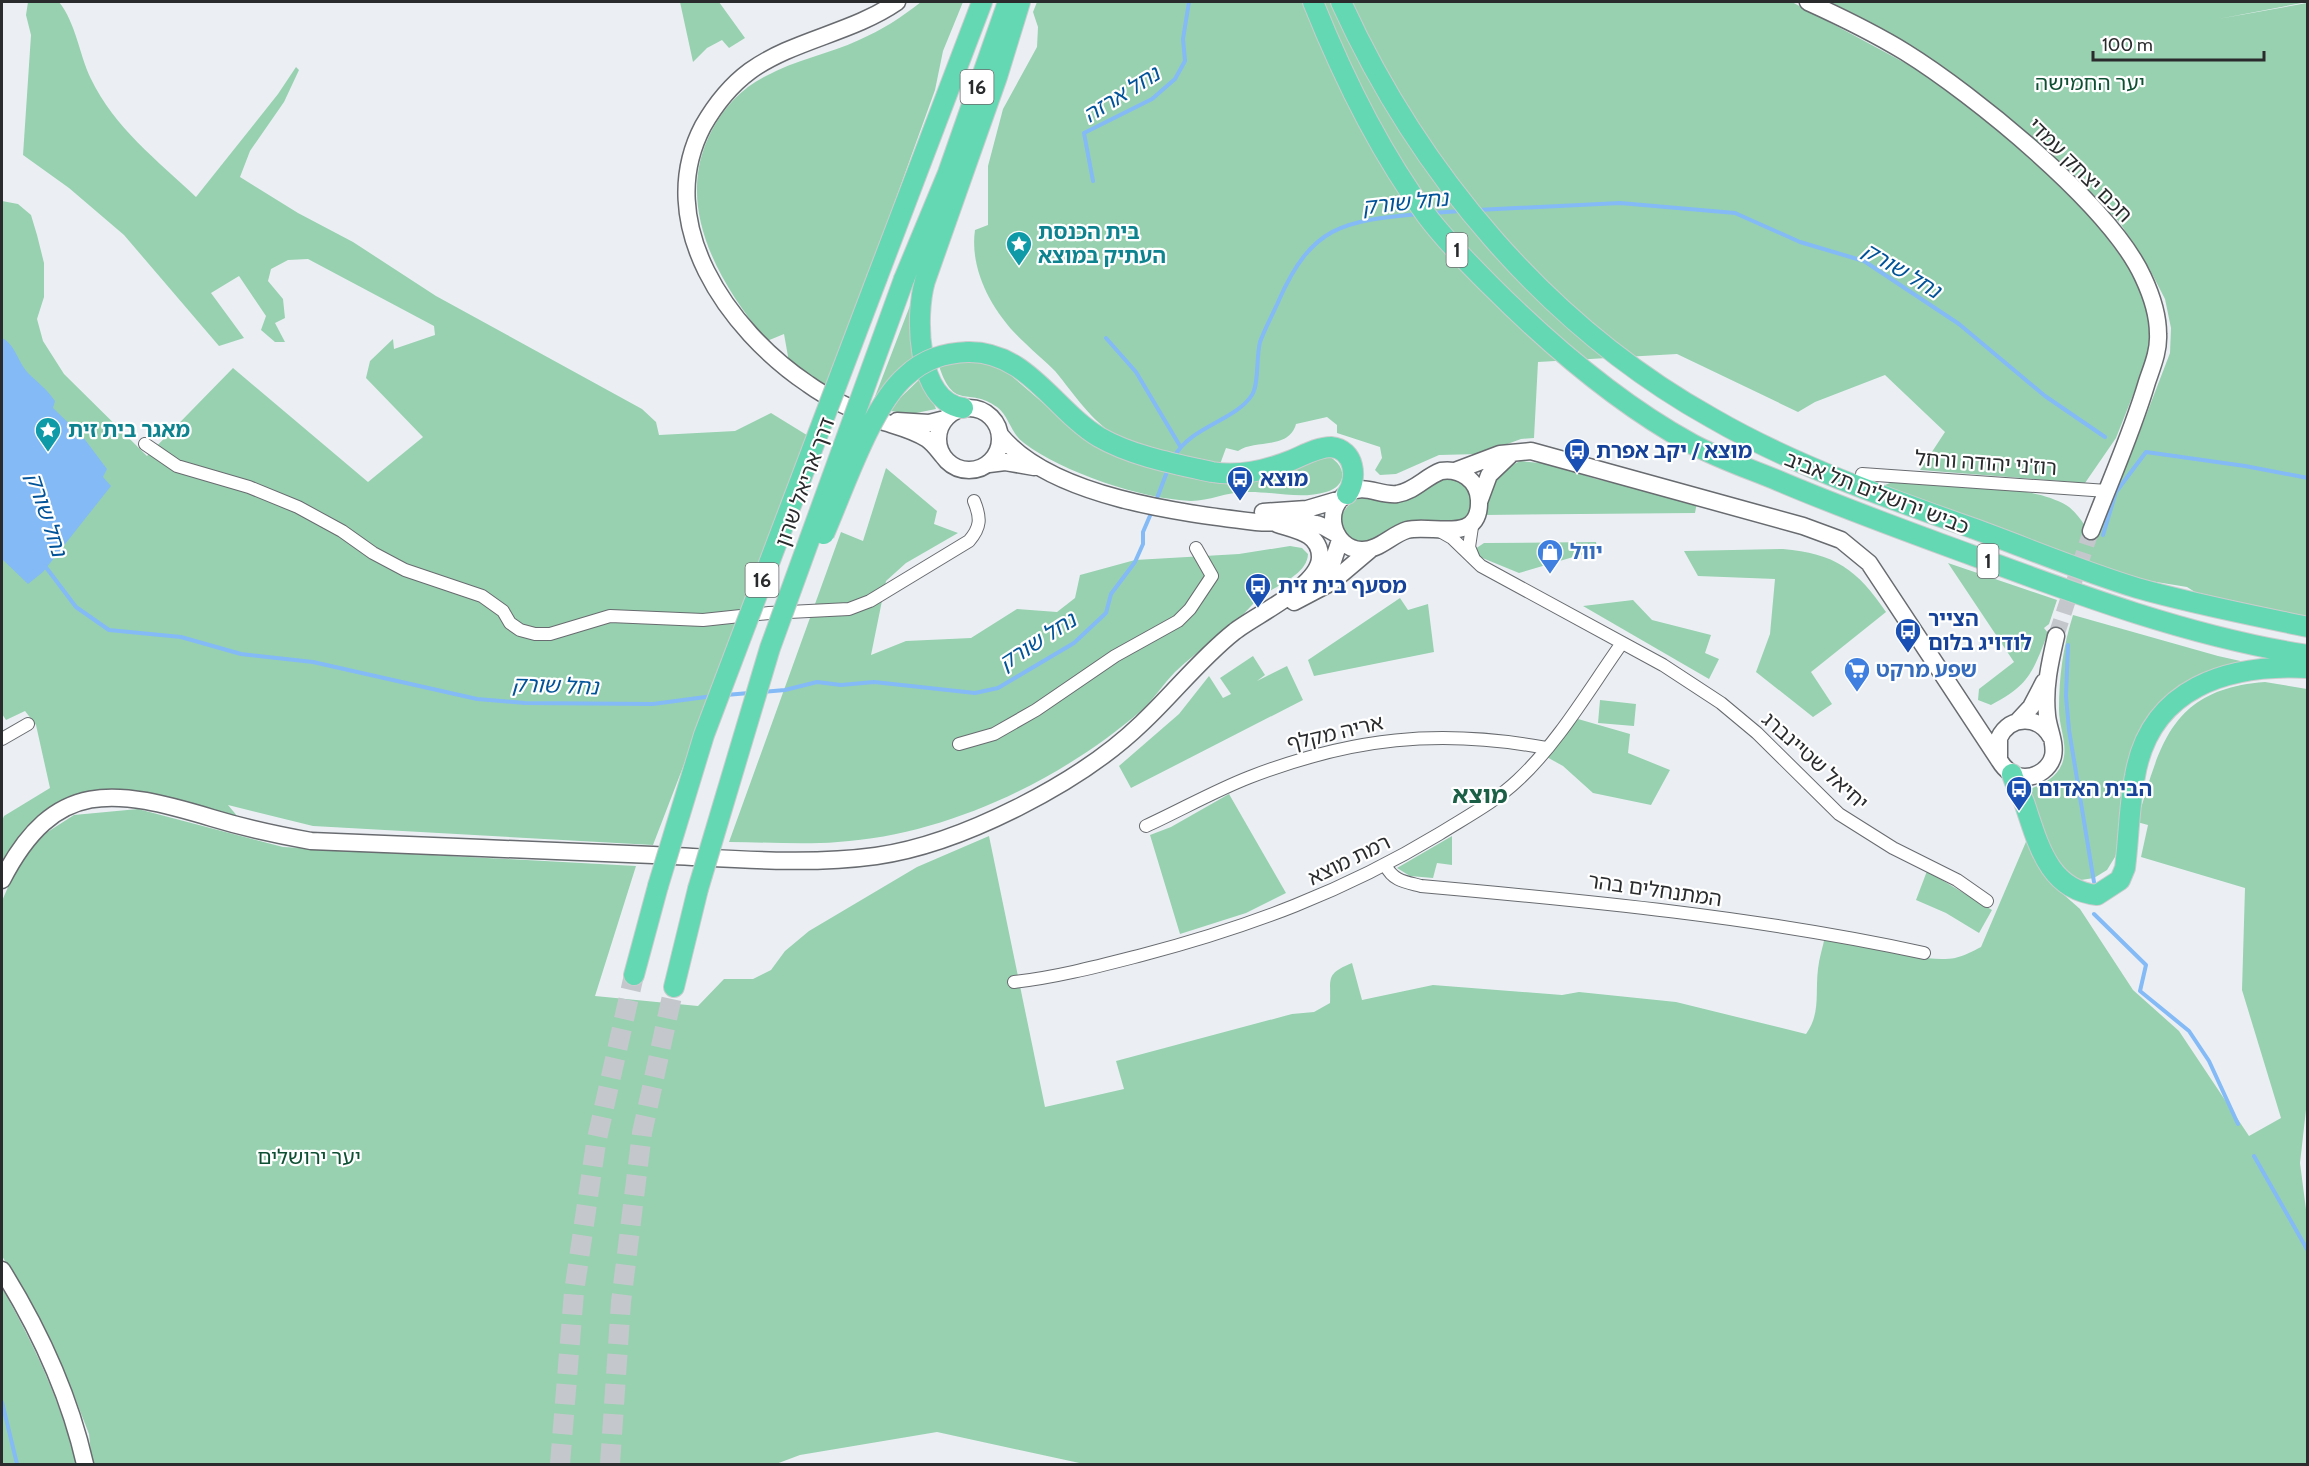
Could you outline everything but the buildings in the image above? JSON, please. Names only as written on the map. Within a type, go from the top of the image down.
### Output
[{"type":"highway","name":"דרך אריאל שרון","points":[[634,975],[658,886],[704,735],[982,2]]},
{"type":"highway","name":"דרך אריאל שרון","points":[[674,987],[698,889],[770,648],[904,279],[948,173],[1008,2]]},
{"type":"highway","points":[[963,408],[948,402],[937,389],[928,371],[919,335],[919,309],[925,281],[997,77],[1020,2]]},
{"type":"highway","name":"כביש ירושלים תל אביב","points":[[1313,2],[1354,97],[1390,160],[1428,218],[1472,266],[1557,348],[1615,394],[1679,436],[1715,455],[1855,513],[2015,571],[2192,629],[2307,655]]},
{"type":"highway","name":"כביש ירושלים תל אביב","points":[[1341,2],[1363,49],[1398,110],[1435,167],[1476,219],[1520,268],[1567,313],[1617,355],[1696,409],[1784,453],[1885,497],[2136,587],[2307,627]]},
{"type":"highway","points":[[770,648],[870,431],[892,391],[912,370],[931,359],[969,352],[988,354],[1011,362],[1098,436],[1126,450],[1201,469],[1229,474],[1254,472],[1321,448],[1334,448],[1346,455],[1353,467],[1352,484],[1344,496]]},
{"type":"highway","points":[[2006,767],[2037,841],[2053,870],[2071,889],[2097,895],[2120,880],[2125,868],[2135,776],[2140,753],[2159,716],[2173,701],[2216,678],[2266,669],[2307,668]]},
{"type":"main road","name":"חכם יצחק עמדי","points":[[1808,2],[1864,28],[1906,53],[2007,128],[2093,210],[2126,250],[2143,276],[2156,316],[2158,347],[2135,419],[2091,531]]},
{"type":"main road","points":[[895,3],[860,24],[776,57],[741,79],[719,102],[700,132],[689,160],[685,189],[688,220],[699,255],[718,290],[744,326],[771,355],[805,383],[870,417],[928,440],[953,466],[976,470],[989,464],[1005,462],[1044,469]]},
{"type":"main road","points":[[870,417],[916,423],[945,419],[963,408],[978,409],[989,414],[996,422],[1001,436],[1017,453],[1076,484],[1134,502],[1205,514],[1277,524],[1317,524],[1337,535],[1353,548],[1371,549]]},
{"type":"main road","points":[[943,456],[938,439],[945,419]]},
{"type":"main road","points":[[989,464],[999,449],[1001,436]]},
{"type":"main road","points":[[1205,514],[1283,513],[1344,496],[1360,489],[1397,494],[1412,489],[1436,473],[1455,471],[1516,451],[1540,453],[1803,526],[1841,540],[1862,556],[1882,580],[1959,701],[2006,767],[2026,777],[2034,776],[2045,769],[2052,758],[2046,708],[2056,636]]},
{"type":"main road","points":[[1191,672],[1255,627],[1332,582],[1371,549],[1405,531],[1422,528],[1456,531],[1473,520],[1486,481],[1494,468],[1516,451]]},
{"type":"main road","points":[[1455,471],[1471,480],[1478,493],[1479,503]]},
{"type":"main road","points":[[2,880],[25,842],[55,815],[90,800],[110,796],[154,801],[270,834],[311,841],[774,860],[876,856],[968,831],[999,817],[1076,773],[1114,748],[1234,631],[1324,572],[1337,552],[1340,540],[1333,518],[1344,496]]},
{"type":"main road","points":[[1277,524],[1311,536],[1320,555],[1314,575],[1288,596]]},
{"type":"main road","points":[[2006,767],[1997,747],[1999,738],[2035,702],[2050,667]]},
{"type":"main road","points":[[1959,701],[1985,724],[2000,726],[2031,721],[2040,724],[2051,737]]},
{"type":"main road","points":[[2,1270],[51,1360],[67,1401],[86,1464]]},
{"type":"street","points":[[145,444],[177,466],[249,487],[298,507],[405,570],[482,596],[503,611],[510,623],[520,630],[535,634],[550,634],[610,616],[704,620],[770,613],[838,611],[860,606],[969,541],[979,525],[980,516],[974,501]]},
{"type":"street","name":"רוז'ני יהודה ורחל","points":[[1862,474],[2107,491]]},
{"type":"street","points":[[1473,520],[1469,547],[1473,558],[1481,566]]},
{"type":"street","name":"יחיאל שטיינברג","points":[[1438,530],[1452,538],[1481,566],[1622,643],[1721,703],[1757,733],[1839,814],[1893,848],[1957,880],[1987,901]]},
{"type":"street","points":[[959,744],[994,734],[1028,715],[1115,656],[1178,621],[1190,609],[1212,576],[1196,548]]},
{"type":"street","name":"רמת מוצא","points":[[1014,982],[1069,974],[1223,932],[1302,903],[1386,866],[1496,798],[1531,767],[1622,643]]},
{"type":"street","points":[[2,739],[28,724]]},
{"type":"street","name":"אריה מקלף","points":[[1146,826],[1249,777],[1338,748],[1399,738],[1435,736],[1499,740],[1546,748]]},
{"type":"street","points":[[2034,776],[2028,793],[2032,820],[2039,838],[2061,873],[2075,885],[2091,888],[2114,878],[2120,880]]},
{"type":"street","name":"המתנחלים בהר","points":[[1386,866],[1390,874],[1399,880],[1421,886],[1645,907],[1814,932],[1924,953]]},
{"type":"green space","points":[[28,2],[59,2],[69,19],[91,79],[112,112],[124,128],[196,197],[278,94],[296,67],[299,70],[284,102],[250,151],[240,177],[298,213],[353,242],[436,296],[642,409],[656,422],[659,435],[735,431],[771,413],[810,437],[653,845],[313,826],[228,805],[243,823],[146,795],[94,792],[71,797],[43,814],[30,828],[2,868],[2,821],[4,816],[50,788],[36,725],[25,711],[6,720],[2,714],[2,201],[18,204],[31,215],[37,235],[44,263],[44,297],[37,319],[43,341],[64,374],[147,456],[233,368],[368,482],[423,437],[366,378],[370,361],[393,339],[394,349],[435,335],[434,326],[308,259],[288,260],[271,269],[268,281],[283,299],[285,318],[275,323],[285,342],[275,342],[261,330],[266,316],[239,276],[211,293],[244,338],[219,346],[124,235],[69,188],[23,155],[31,35],[26,15]]},
{"type":"green space","points":[[680,2],[719,2],[745,38],[729,48],[722,40],[707,48],[693,62]]},
{"type":"green space","points":[[921,2],[963,2],[943,51],[935,90],[828,387],[789,362],[784,334],[767,341],[749,318],[718,269],[706,242],[699,214],[697,186],[701,158],[717,121],[735,98],[749,86],[777,70],[867,36],[907,13]]},
{"type":"green space","points":[[1037,2],[1792,2],[1933,78],[2009,137],[2092,218],[2142,285],[2153,327],[2150,352],[2116,438],[2085,483],[1920,470],[1945,432],[1885,375],[1815,402],[1798,412],[1677,354],[1538,362],[1534,438],[1521,439],[1480,454],[1439,455],[1396,474],[1380,475],[1375,470],[1382,458],[1380,447],[1337,433],[1337,425],[1327,417],[1296,424],[1286,438],[1279,441],[1253,445],[1238,451],[1226,448],[1219,467],[1154,453],[1108,431],[1091,415],[1055,371],[1014,332],[994,306],[980,276],[976,261],[975,230],[988,225],[988,166],[1003,109],[1037,47],[1038,27],[1033,12]]},
{"type":"green space","name":"יער החמישה","points":[[1827,2],[2307,2],[2218,19],[2307,3],[2307,618],[2198,594],[2187,587],[2132,578],[1880,487],[1895,481],[1914,481],[1993,487],[2033,493],[2066,505],[2077,514],[2085,526],[2132,452],[2170,353],[2171,328],[2165,299],[2149,268],[2120,223],[2068,168],[2057,163],[1976,92],[1949,72],[1892,36]]},
{"type":"green space","points":[[916,290],[911,326],[911,343],[915,362],[871,407]]},
{"type":"green space","points":[[969,361],[1000,366],[1078,433],[1181,475],[1231,484],[1249,483],[1271,478],[1322,457],[1330,457],[1340,466],[1341,481],[1333,489],[1316,494],[1245,492],[1191,501],[1150,495],[1103,482],[1059,464],[1024,443],[997,407],[978,398],[956,394],[950,389],[939,366]]},
{"type":"green space","points":[[923,376],[936,409],[911,414],[891,411],[900,398]]},
{"type":"green space","points":[[1520,461],[1550,464],[1596,479],[1697,502],[1695,513],[1484,515],[1499,477]]},
{"type":"green space","points":[[886,468],[937,511],[934,524],[958,533],[906,563],[886,581],[871,655],[906,641],[971,638],[1017,609],[1057,612],[1075,598],[1080,575],[1135,560],[1239,554],[1290,546],[1302,548],[1308,554],[1301,570],[1260,598],[1185,663],[1142,710],[1110,736],[1075,760],[1000,800],[960,816],[879,837],[825,843],[729,842],[841,532],[863,541]]},
{"type":"green space","points":[[1446,478],[1460,479],[1473,492],[1469,515],[1461,520],[1448,524],[1429,520],[1415,521],[1362,544],[1346,537],[1339,521],[1345,509],[1353,502],[1370,497],[1413,496]]},
{"type":"green space","points":[[1596,542],[1597,550],[1519,573],[1480,557],[1475,549],[1484,543]]},
{"type":"green space","points":[[1783,549],[1817,555],[1843,566],[1865,585],[1886,612],[1811,672],[1832,704],[1813,717],[1756,672],[1770,634],[1775,579],[1698,576],[1684,551]]},
{"type":"green space","points":[[1948,563],[2057,600],[2049,624],[2044,628],[2048,633],[2034,667],[2014,691],[1991,705],[1978,700],[1979,689],[2014,662]]},
{"type":"green space","points":[[1400,598],[1408,610],[1428,604],[1434,652],[1314,676],[1308,660]]},
{"type":"green space","points":[[1633,600],[1652,620],[1711,635],[1705,653],[1719,659],[1709,679],[1583,606]]},
{"type":"green space","points":[[2073,615],[2254,664],[2167,700],[2115,857],[2107,870],[2094,878],[2081,880],[2062,871],[2034,817],[2030,789],[2053,777],[2064,757],[2059,717],[2060,685],[2064,650]]},
{"type":"green space","points":[[1253,656],[1265,675],[1257,681],[1287,666],[1303,700],[1131,788],[1119,766],[1179,714],[1209,676],[1223,698],[1231,694],[1220,678]]},
{"type":"green space","name":"יער ירושלים","points":[[2265,682],[2307,689],[2308,1092],[2300,1163],[2308,1225],[2307,1464],[1084,1464],[937,1432],[800,1455],[776,1464],[92,1464],[89,1434],[70,1385],[38,1315],[2,1256],[2,901],[20,859],[46,833],[74,815],[138,809],[283,847],[636,866],[595,996],[698,1006],[724,979],[753,979],[771,970],[785,951],[809,931],[917,867],[989,836],[1045,1107],[1124,1089],[1116,1061],[1292,1014],[1314,1012],[1330,1003],[1330,982],[1333,974],[1352,963],[1362,1000],[1433,985],[1562,995],[1579,992],[1676,1002],[1806,1034],[1816,1011],[1819,965],[1825,936],[1926,958],[1955,958],[1972,952],[1981,947],[2028,837],[2045,868],[2063,894],[2080,909],[2133,990],[2179,1031],[2249,1136],[2281,1118],[2242,990],[2245,888],[2141,857],[2148,825],[2137,822],[2153,768],[2174,725],[2189,709],[2209,696],[2233,687]]},
{"type":"green space","points":[[1600,700],[1636,704],[1634,726],[1598,723]]},
{"type":"green space","points":[[1578,719],[1630,734],[1628,753],[1670,770],[1651,805],[1593,793],[1563,766],[1545,756]]},
{"type":"green space","points":[[1229,794],[1286,893],[1246,913],[1180,934],[1150,835],[1171,827]]},
{"type":"green space","points":[[1452,836],[1452,865],[1437,863],[1433,878],[1410,876],[1397,868]]},
{"type":"green space","points":[[1927,871],[1992,910],[1979,933],[1946,913],[1916,900]]},
{"type":"green space","points":[[2,1288],[45,1374],[63,1418],[76,1464],[2,1464]]},
{"type":"water","name":"מאגר בית זית","points":[[2,338],[10,344],[28,373],[55,401],[53,408],[83,437],[107,469],[103,477],[111,486],[43,572],[28,584],[2,559]]},
{"type":"waterway","name":"נחל ארזה","points":[[1093,181],[1084,133],[1152,99],[1175,79],[1185,61],[1183,39],[1189,2]]},
{"type":"waterway","name":"נחל שורק","points":[[1477,210],[1620,203],[1735,213],[1800,242],[1864,261],[1959,324],[2045,396],[2105,437]]},
{"type":"waterway","name":"נחל שורק","points":[[1432,213],[1461,211]]},
{"type":"waterway","name":"נחל שורק","points":[[1174,457],[1191,438],[1235,411],[1252,395],[1256,384],[1260,342],[1264,332],[1291,275],[1317,242],[1332,232],[1350,225],[1369,220],[1419,214]]},
{"type":"waterway","points":[[1106,338],[1136,372],[1180,446]]},
{"type":"waterway","name":"נחל שורק","points":[[2103,535],[2116,492],[2146,452],[2245,466],[2308,478]]},
{"type":"waterway","name":"נחל שורק","points":[[1156,501],[1168,469]]},
{"type":"waterway","name":"נחל שורק","points":[[762,692],[785,690],[817,682],[841,685],[874,682],[975,693],[998,688],[1074,643],[1106,613],[1111,594],[1135,562],[1143,544],[1143,532],[1152,511]]},
{"type":"waterway","name":"נחל שורק","points":[[45,566],[76,607],[109,630],[181,637],[241,654],[313,662],[477,699],[525,703],[653,704],[713,696]]},
{"type":"waterway","points":[[2068,645],[2066,696],[2069,730],[2094,882]]},
{"type":"waterway","name":"נחל שורק","points":[[726,695],[749,693]]},
{"type":"waterway","points":[[2094,914],[2146,965],[2140,991],[2189,1031],[2209,1061],[2238,1124]]},
{"type":"waterway","points":[[2254,1156],[2308,1251]]},
{"type":"waterway","points":[[2,1402],[17,1464]]},
{"type":"tunnel","points":[[2056,636],[2091,531]]},
{"type":"tunnel","points":[[560,1464],[574,1292],[596,1143],[634,975]]},
{"type":"tunnel","points":[[610,1464],[621,1302],[642,1133],[674,987]]},
{"type":"place","name":"בית הכנסת העתיק במוצא","points":[[1019,267]]},
{"type":"place","name":"מאגר בית זית","points":[[48,453]]},
{"type":"place","name":"מוצא / יקב אפרת","points":[[1577,474]]},
{"type":"place","name":"מוצא","points":[[1240,502]]},
{"type":"place","name":"יוול","points":[[1550,575]]},
{"type":"place","name":"מסעף בית זית","points":[[1258,609]]},
{"type":"place","name":"הצייר לודויג בלום","points":[[1908,654]]},
{"type":"place","name":"שפע מרקט","points":[[1857,693]]},
{"type":"place","name":"הבית האדום","points":[[2019,812]]},
{"type":"district","name":"מוצא","points":[[1480,795]]}]
